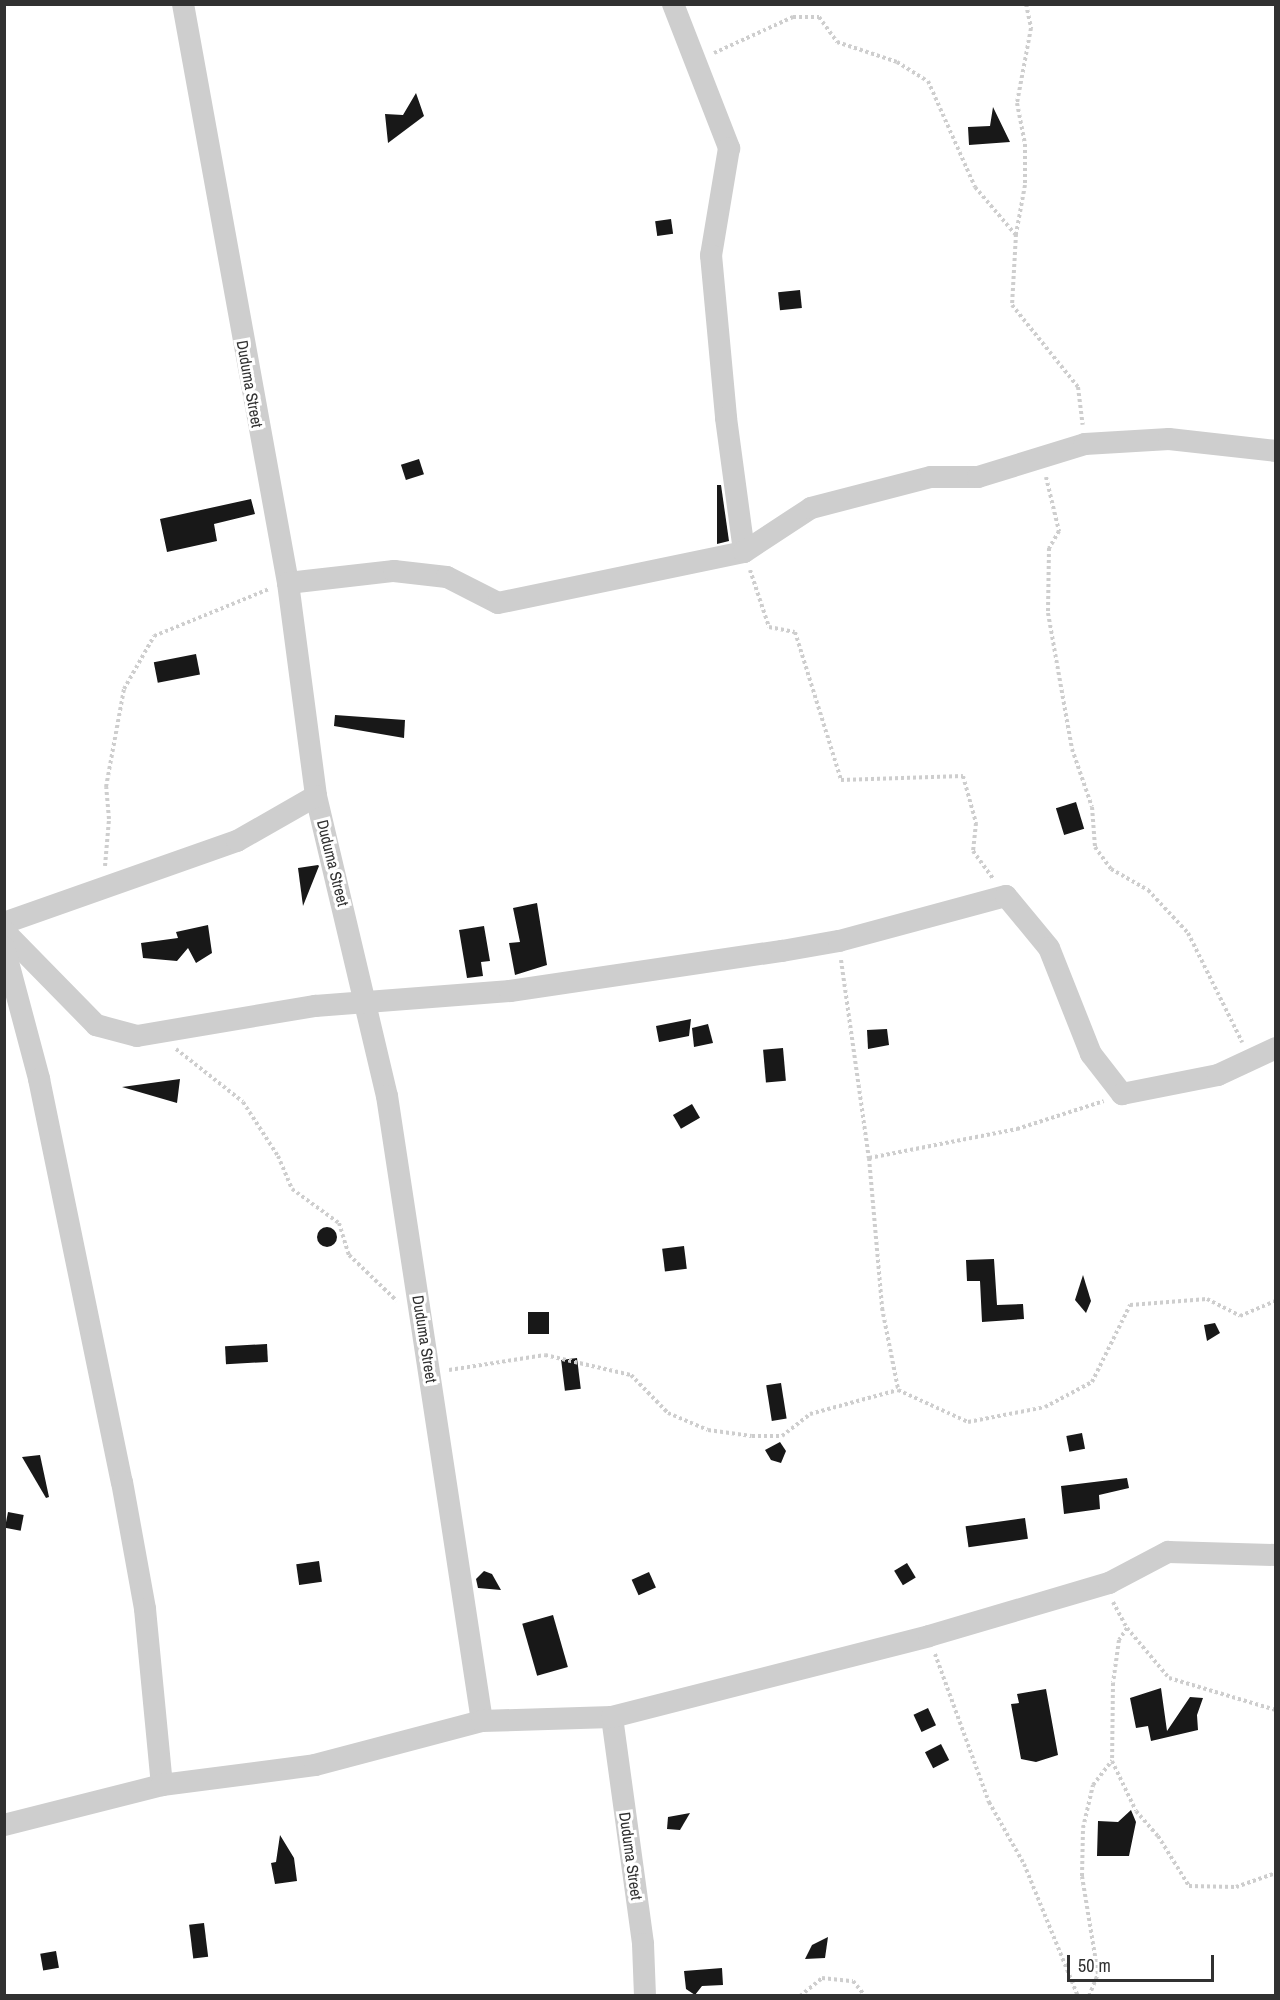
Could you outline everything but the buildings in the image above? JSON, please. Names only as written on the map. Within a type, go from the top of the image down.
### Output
[{"type":"street","name":"Duduma Street","points":[[183,4],[288,583],[316,796],[368,1002],[431,1374],[482,1721]]},
{"type":"street","points":[[673,4],[694,64],[729,148],[711,255],[726,418],[744,552]]},
{"type":"street","points":[[288,583],[394,571],[447,577],[498,603],[744,552],[811,508],[931,477],[978,477],[1085,444],[1169,439],[1275,451]]},
{"type":"street","points":[[4,923],[237,841],[316,796]]},
{"type":"street","points":[[4,931],[96,1025],[137,1036],[368,1002],[510,990],[839,941],[1006,896],[1049,948],[1091,1054],[1122,1094],[1218,1075],[1275,1048]]},
{"type":"street","points":[[4,947],[39,1080],[122,1482],[145,1609],[162,1785]]},
{"type":"street","points":[[4,1825],[162,1785],[315,1765],[482,1721],[612,1717],[929,1636],[1109,1583],[1168,1552],[1275,1555]]},
{"type":"street","name":"Duduma Street","points":[[612,1717],[643,1944],[645,1995]]},
{"type":"path","points":[[1026,4],[1031,28],[1017,103],[1025,144],[1025,185],[1016,234],[1012,305],[1078,387],[1085,444]]},
{"type":"path","points":[[694,64],[757,30],[793,17],[819,17],[837,42],[897,62],[928,81],[975,187],[1016,234]]},
{"type":"path","points":[[1042,458],[1059,531],[1048,548],[1048,613],[1072,749],[1092,807],[1095,847],[1111,869],[1148,890],[1188,933],[1251,1058]]},
{"type":"path","points":[[744,552],[769,627],[795,632],[841,780],[963,776],[976,823],[973,851],[1006,896]]},
{"type":"path","points":[[100,872],[106,863],[109,819],[106,787],[124,689],[154,636],[288,583]]},
{"type":"path","points":[[839,941],[869,1158],[882,1308],[898,1389]]},
{"type":"path","points":[[157,1033],[243,1102],[278,1156],[292,1189],[339,1223],[350,1255],[402,1307],[422,1319]]},
{"type":"path","points":[[869,1158],[1017,1129],[1122,1094]]},
{"type":"path","points":[[431,1374],[473,1363],[485,1367],[545,1355],[631,1375],[668,1413],[708,1430],[752,1436],[782,1436],[810,1414],[898,1389],[968,1422],[1045,1407],[1092,1382],[1130,1305],[1207,1299],[1240,1316],[1275,1301]]},
{"type":"path","points":[[1109,1583],[1114,1607],[1127,1628],[1168,1678],[1275,1710]]},
{"type":"path","points":[[1127,1628],[1119,1640],[1113,1683],[1112,1761],[1136,1812],[1158,1836],[1189,1886],[1236,1887],[1275,1873]]},
{"type":"path","points":[[929,1636],[989,1802],[1024,1864],[1078,1995]]},
{"type":"path","points":[[1089,1995],[1098,1974],[1082,1876],[1083,1828],[1093,1785],[1112,1761]]},
{"type":"path","points":[[800,1995],[822,1978],[853,1981],[865,1995]]}]
